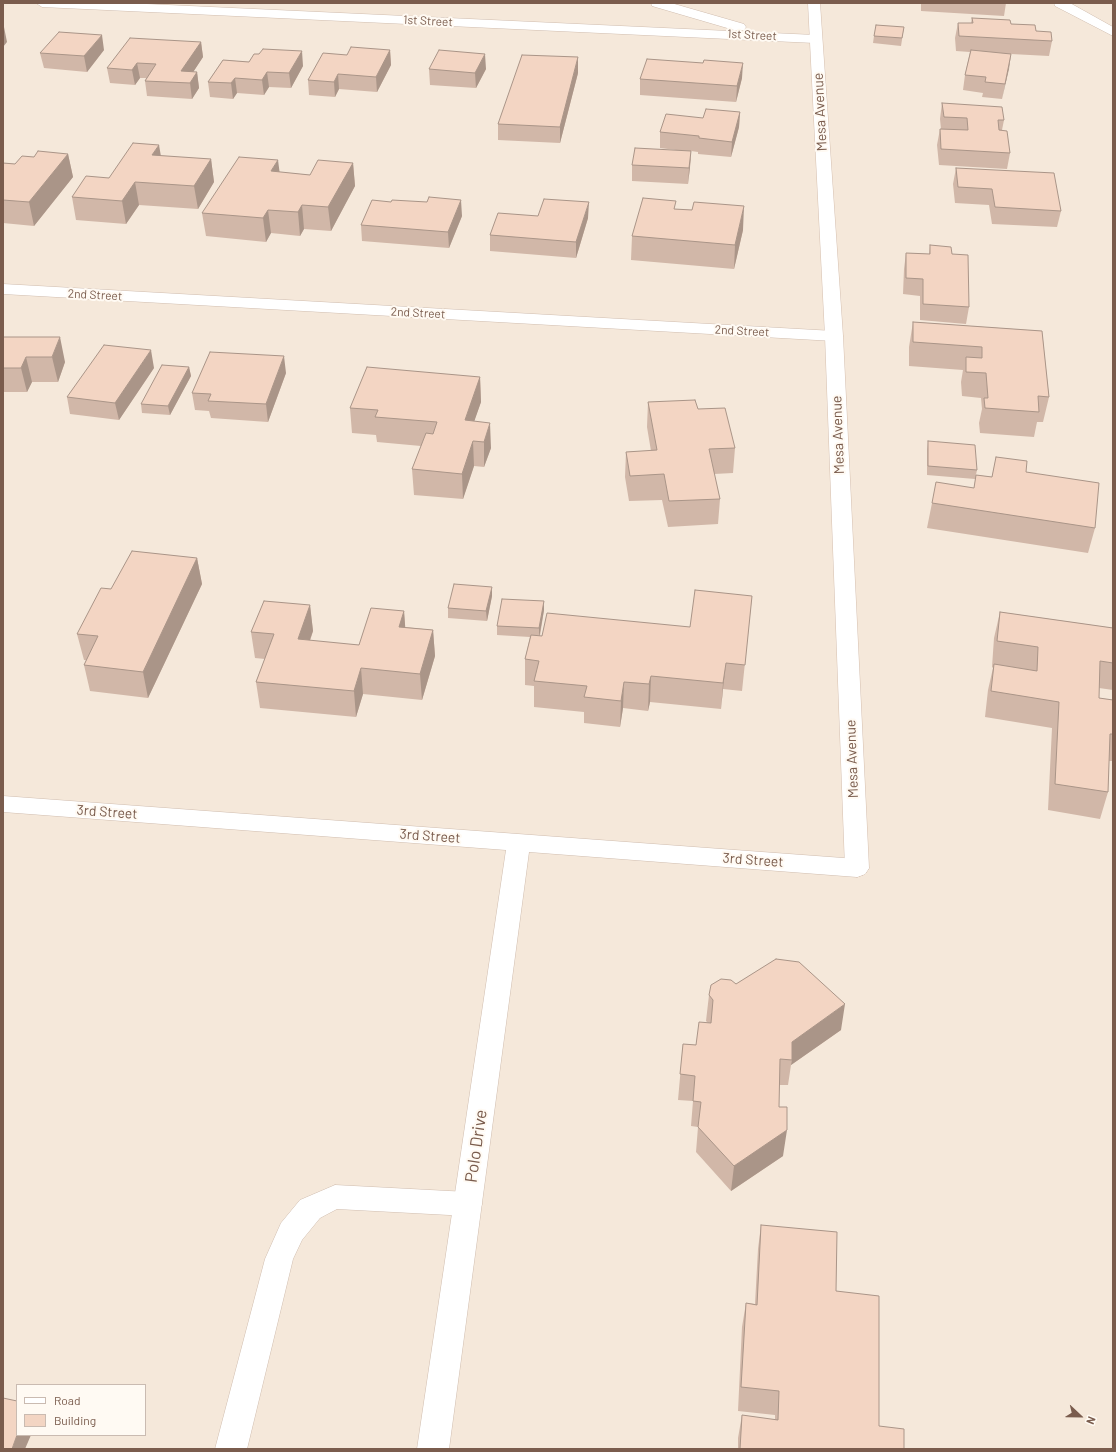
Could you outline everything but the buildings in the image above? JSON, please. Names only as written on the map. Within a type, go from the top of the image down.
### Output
[{"type":"street","name":"1st Street","points":[[42,3],[815,39]]},
{"type":"street","points":[[657,3],[772,36]]},
{"type":"street","name":"Mesa Avenue","points":[[814,3],[834,336],[857,868]]},
{"type":"street","points":[[1060,3],[1113,32]]},
{"type":"street","name":"2nd Street","points":[[3,289],[834,336]]},
{"type":"street","name":"3rd Street","points":[[3,804],[857,868]]},
{"type":"street","name":"Polo Drive","points":[[433,1449],[519,843]]},
{"type":"street","points":[[231,1449],[279,1259],[291,1232],[310,1209],[335,1197],[468,1204]]},
{"type":"shaded area","points":[[3,3],[1113,3],[1113,1449],[3,1449]]}]
